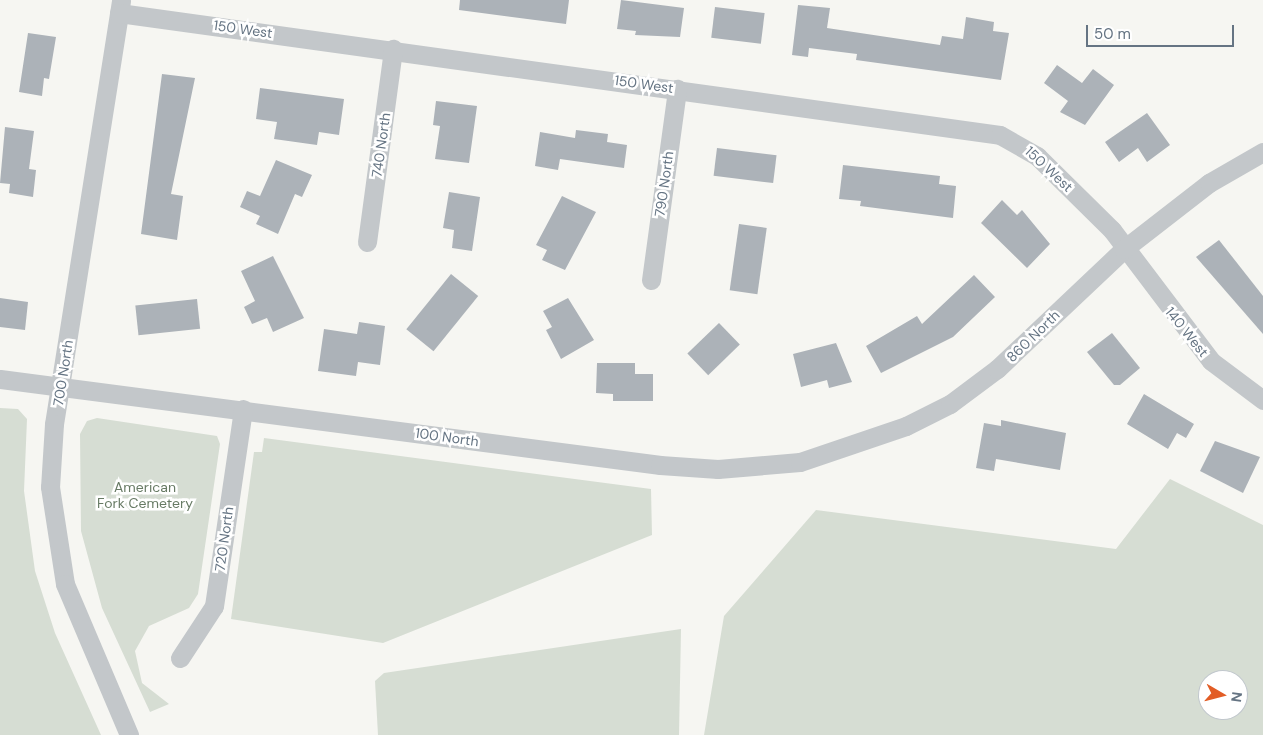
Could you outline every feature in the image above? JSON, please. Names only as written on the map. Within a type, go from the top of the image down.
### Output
[{"type":"street","name":"150 West","points":[[120,6],[394,49],[1000,135],[1037,156],[1112,230],[1124,249]]},
{"type":"street","name":"700 North","points":[[120,6],[60,387],[50,487],[58,555],[74,609],[129,735]]},
{"type":"street","name":"740 North","points":[[367,242],[394,49]]},
{"type":"street","name":"790 North","points":[[651,280],[677,89]]},
{"type":"street","name":"860 North","points":[[834,454],[950,404],[997,369],[1124,249],[1210,183],[1263,152]]},
{"type":"street","name":"140 West","points":[[1124,249],[1211,361],[1263,400]]},
{"type":"street","name":"100 North","points":[[0,379],[669,466],[760,468],[834,454]]},
{"type":"street","name":"720 North","points":[[180,658],[214,606],[242,409]]},
{"type":"green space","points":[[0,408],[18,409],[27,419],[24,491],[35,571],[55,633],[101,735],[0,735]]},
{"type":"green space","name":"American Fork Cemetery","points":[[97,418],[217,436],[220,444],[198,594],[189,608],[149,626],[135,651],[142,683],[169,704],[150,712],[102,608],[81,531],[80,434],[87,421]]},
{"type":"green space","points":[[264,438],[651,489],[652,535],[383,643],[231,619],[254,452],[262,452]]},
{"type":"green space","points":[[1170,479],[1263,525],[1263,735],[704,735],[724,616],[816,510],[1116,549]]},
{"type":"green space","points":[[681,629],[679,735],[378,735],[375,681],[384,673]]},
{"type":"building","points":[[460,0],[569,0],[566,24],[459,10]]},
{"type":"building","points":[[621,0],[684,8],[680,37],[635,35],[636,31],[617,29]]},
{"type":"building","points":[[798,5],[830,8],[827,28],[940,45],[942,36],[963,39],[966,17],[994,22],[993,31],[1009,33],[1001,80],[856,60],[857,54],[809,48],[808,57],[792,55]]},
{"type":"building","points":[[715,7],[765,13],[761,44],[711,38]]},
{"type":"building","points":[[28,33],[56,37],[49,79],[44,78],[42,96],[19,92]]},
{"type":"building","points":[[1057,65],[1082,83],[1093,69],[1114,85],[1085,125],[1060,112],[1068,101],[1044,83]]},
{"type":"building","points":[[162,74],[195,78],[171,194],[183,196],[177,240],[141,234]]},
{"type":"building","points":[[260,88],[344,99],[339,135],[319,132],[317,145],[274,139],[277,122],[256,119]]},
{"type":"building","points":[[436,101],[477,106],[469,163],[435,159],[440,126],[433,125]]},
{"type":"building","points":[[1147,113],[1170,145],[1147,162],[1138,148],[1119,162],[1105,142]]},
{"type":"building","points":[[5,127],[34,131],[29,169],[36,170],[33,197],[9,193],[10,184],[0,183]]},
{"type":"building","points":[[576,130],[608,134],[607,142],[627,145],[624,168],[560,159],[558,170],[535,166],[540,132],[575,138]]},
{"type":"building","points":[[717,148],[777,155],[773,183],[714,176]]},
{"type":"building","points":[[276,160],[312,175],[302,197],[295,194],[278,234],[256,224],[260,216],[240,207],[247,191],[260,196]]},
{"type":"building","points":[[843,165],[940,176],[939,184],[956,186],[953,218],[860,206],[861,201],[839,199]]},
{"type":"building","points":[[449,192],[480,197],[472,251],[452,248],[454,230],[443,228]]},
{"type":"building","points":[[562,196],[596,212],[565,270],[542,260],[547,250],[536,245]]},
{"type":"building","points":[[1002,200],[1017,215],[1022,210],[1050,244],[1027,268],[981,223]]},
{"type":"building","points":[[739,224],[767,228],[757,294],[730,290]]},
{"type":"building","points":[[1219,240],[1263,296],[1263,334],[1196,257]]},
{"type":"building","points":[[273,256],[304,318],[273,332],[267,318],[252,324],[244,307],[255,301],[241,271]]},
{"type":"building","points":[[451,274],[478,296],[434,351],[406,329]]},
{"type":"building","points":[[974,275],[995,297],[953,337],[881,373],[866,346],[917,316],[922,324]]},
{"type":"building","points":[[0,298],[28,302],[25,330],[0,327]]},
{"type":"building","points":[[568,298],[594,340],[561,359],[546,330],[552,327],[543,311]]},
{"type":"building","points":[[197,299],[200,329],[138,335],[135,305]]},
{"type":"building","points":[[359,322],[385,326],[380,365],[358,362],[356,376],[318,371],[324,329],[357,334]]},
{"type":"building","points":[[719,323],[740,345],[708,375],[687,354]]},
{"type":"building","points":[[1112,333],[1140,368],[1120,385],[1114,385],[1087,352]]},
{"type":"building","points":[[836,343],[852,382],[829,388],[827,380],[801,387],[793,354]]},
{"type":"building","points":[[597,363],[635,363],[635,374],[653,374],[653,401],[613,401],[613,394],[596,393]]},
{"type":"building","points":[[1144,394],[1194,424],[1186,438],[1177,433],[1168,449],[1127,424]]},
{"type":"building","points":[[1001,420],[1066,433],[1060,470],[996,459],[994,471],[976,468],[984,423],[1001,426]]},
{"type":"building","points":[[1215,441],[1260,457],[1243,493],[1200,471]]}]
